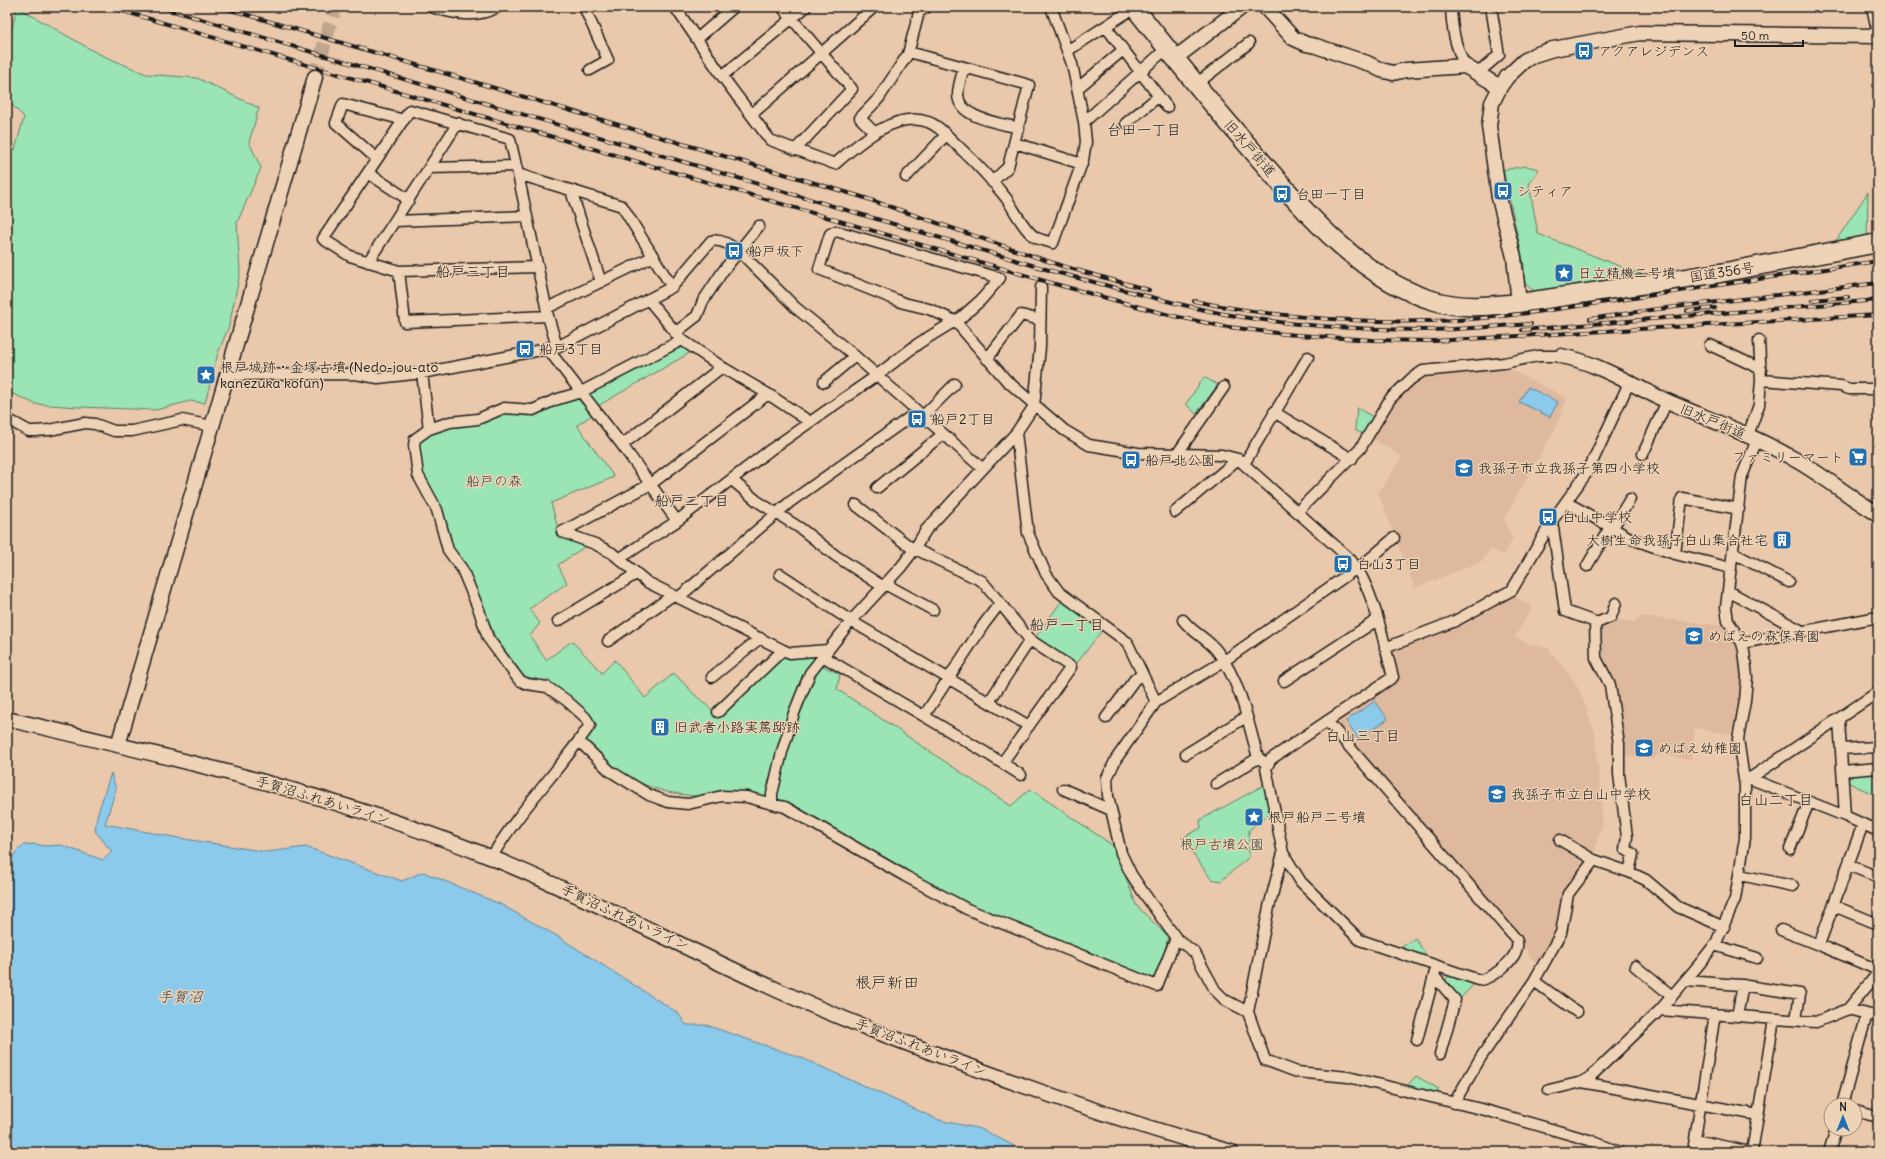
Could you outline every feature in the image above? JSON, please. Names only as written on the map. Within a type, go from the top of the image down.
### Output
[{"type":"highway","name":"旧水戸街道","points":[[1135,8],[1195,85],[1267,168],[1343,248],[1360,261],[1406,289],[1434,301],[1447,304]]},
{"type":"highway","name":"国道356号","points":[[1447,304],[1481,306],[1519,303],[1713,274],[1872,244]]},
{"type":"street","points":[[431,7],[456,14],[465,11],[480,15],[498,7]]},
{"type":"street","points":[[584,7],[608,60],[590,70]]},
{"type":"street","points":[[675,7],[722,76],[770,140],[835,164],[874,132],[893,124],[908,120],[928,122],[946,135],[974,162],[1035,236],[1053,243],[1082,164],[1086,142],[1078,88],[1067,51],[1051,7]]},
{"type":"street","points":[[697,39],[734,7]]},
{"type":"street","points":[[782,7],[852,89],[795,150]]},
{"type":"street","points":[[722,76],[806,7]]},
{"type":"street","points":[[751,115],[874,7]]},
{"type":"street","points":[[874,132],[860,118],[879,98],[908,52],[919,12],[927,7]]},
{"type":"street","points":[[1084,122],[1141,73],[1242,7]]},
{"type":"street","points":[[1265,7],[1286,33],[1306,44],[1367,63],[1381,70],[1393,73],[1406,70],[1465,66],[1500,87]]},
{"type":"street","points":[[1452,7],[1452,30],[1465,66]]},
{"type":"street","points":[[1478,73],[1499,55],[1491,7]]},
{"type":"street","points":[[1874,7],[1878,25]]},
{"type":"street","points":[[1067,51],[1106,28],[1135,8]]},
{"type":"street","points":[[1106,28],[1167,107]]},
{"type":"street","points":[[1519,303],[1514,257],[1499,198],[1489,138],[1489,114],[1500,87],[1516,67],[1534,55],[1553,49],[1640,33],[1878,36]]},
{"type":"street","points":[[1195,85],[1249,43]]},
{"type":"street","points":[[1078,88],[1123,50]]},
{"type":"street","points":[[908,52],[1029,85],[1008,167],[992,182]]},
{"type":"street","points":[[964,68],[958,95],[960,103],[965,111],[975,116],[1019,128]]},
{"type":"street","points":[[118,745],[315,76]]},
{"type":"street","points":[[1126,124],[1159,96]]},
{"type":"street","points":[[377,159],[336,123],[343,104],[404,120]]},
{"type":"street","points":[[538,267],[399,271],[350,256],[323,238],[410,110],[510,138],[548,312],[552,348],[581,392],[678,521]]},
{"type":"street","points":[[368,262],[458,124]]},
{"type":"street","points":[[906,177],[946,135]]},
{"type":"street","points":[[1015,143],[1082,164]]},
{"type":"street","points":[[429,168],[517,170],[571,191],[622,206],[672,287]]},
{"type":"street","points":[[368,173],[409,200]]},
{"type":"street","points":[[571,191],[601,282]]},
{"type":"street","points":[[395,221],[528,216]]},
{"type":"street","points":[[491,858],[503,837],[590,725],[585,717],[566,700],[547,687],[527,684],[519,680],[488,638],[479,610],[462,569],[448,550],[437,510],[418,475],[414,445],[415,439],[429,429],[450,422],[478,419],[504,408],[533,410],[555,400],[581,392],[678,336],[697,316],[704,301],[723,271],[758,226]]},
{"type":"street","points":[[619,559],[678,521],[810,422],[876,376],[919,343],[956,322],[981,300],[1000,278],[836,231],[830,234],[820,269],[904,303],[929,310],[956,322],[1006,380],[1034,406],[1064,430],[1089,445],[1138,453],[1222,455],[1241,461],[1298,511],[1358,569],[1370,593],[1393,677],[1327,721],[1268,764],[1266,773],[1284,853],[1301,882],[1360,940],[1435,971],[1478,980],[1484,980],[1495,974],[1516,955],[1518,943],[1327,721]]},
{"type":"street","points":[[226,375],[355,374],[378,378],[422,373],[552,348],[672,287],[711,241],[723,241],[739,250],[796,308],[855,356],[983,469]]},
{"type":"street","points":[[399,271],[405,322],[548,312],[601,282],[654,256]]},
{"type":"street","points":[[772,804],[772,794],[782,752],[794,713],[810,673],[851,621],[914,549],[926,530],[1016,432],[1034,406],[1040,346],[1041,287]]},
{"type":"street","points":[[648,299],[678,336],[722,367],[768,394],[810,422]]},
{"type":"street","points":[[987,358],[1021,315],[1040,320]]},
{"type":"street","points":[[1549,1090],[1582,1082],[1590,1077],[1660,1010],[1714,945],[1735,900],[1745,838],[1746,777],[1738,739],[1745,701],[1747,677],[1742,643],[1726,615],[1742,476],[1759,405],[1761,369],[1759,340]]},
{"type":"street","points":[[1710,345],[1761,369]]},
{"type":"street","points":[[824,382],[855,356]]},
{"type":"street","points":[[1298,511],[1360,449],[1390,399],[1411,379],[1423,372],[1504,363],[1538,356],[1560,356]]},
{"type":"street","name":"旧水戸街道","points":[[1560,356],[1584,362],[1667,401],[1752,438],[1794,459],[1851,498],[1878,514]]},
{"type":"street","points":[[1175,512],[1241,461],[1274,412],[1308,357]]},
{"type":"street","points":[[622,445],[722,367]]},
{"type":"street","points":[[422,373],[429,429]]},
{"type":"street","points":[[1761,380],[1841,386],[1849,389],[1878,389]]},
{"type":"street","points":[[1385,648],[1455,621],[1512,590],[1552,521],[1588,471],[1629,383]]},
{"type":"street","points":[[608,641],[676,597],[816,482],[919,414],[955,384]]},
{"type":"street","points":[[1177,454],[1224,387]]},
{"type":"street","points":[[768,394],[651,484],[562,532],[595,544],[619,559],[636,574],[676,597],[714,614],[783,650],[790,653],[826,653],[924,716],[1021,775]]},
{"type":"street","points":[[1643,454],[1667,401]]},
{"type":"street","points":[[1274,412],[1352,458]]},
{"type":"street","points":[[7,419],[29,431],[49,430],[85,423],[95,424],[114,432],[132,431],[182,420],[212,426]]},
{"type":"street","points":[[1016,432],[1028,533],[1046,574],[1059,592],[1127,642],[1156,702]]},
{"type":"street","points":[[877,488],[943,434]]},
{"type":"street","points":[[732,480],[757,501],[800,528],[836,556],[883,585],[933,610]]},
{"type":"street","points":[[1675,554],[1682,498],[1739,509]]},
{"type":"street","points":[[1588,566],[1630,499]]},
{"type":"street","points":[[1566,502],[1637,541],[1675,554],[1731,568]]},
{"type":"street","points":[[856,505],[914,549],[982,581],[1030,640],[1071,667],[1002,763]]},
{"type":"street","points":[[1552,521],[1565,611],[1595,622],[1599,622],[1611,617],[1616,603]]},
{"type":"street","points":[[1248,1012],[1225,1000],[1220,995],[1206,974],[1195,953],[1176,938],[1131,874],[1122,853],[1111,810],[1107,789],[1107,778],[1116,759],[1156,702],[1224,661],[1358,569],[1394,538]]},
{"type":"street","points":[[1733,554],[1789,582]]},
{"type":"street","points":[[558,621],[636,574]]},
{"type":"street","points":[[780,574],[851,621],[1029,726]]},
{"type":"street","points":[[1728,591],[1802,631]]},
{"type":"street","points":[[924,716],[984,624],[1000,604]]},
{"type":"street","points":[[1742,643],[1878,617]]},
{"type":"street","points":[[1183,620],[1212,645],[1224,661],[1236,683],[1258,758],[1268,764]]},
{"type":"street","points":[[1284,680],[1377,620]]},
{"type":"street","points":[[1595,622],[1596,658],[1610,685],[1619,744],[1619,774],[1627,837],[1625,849],[1634,854],[1629,872]]},
{"type":"street","points":[[712,677],[760,638]]},
{"type":"street","points":[[988,702],[1030,640]]},
{"type":"street","points":[[718,712],[783,650]]},
{"type":"street","points":[[1106,718],[1135,679],[1143,675]]},
{"type":"street","points":[[1746,777],[1839,719],[1878,692]]},
{"type":"street","points":[[1186,754],[1246,717]]},
{"type":"street","name":"手賀沼ふれあいライン","points":[[7,719],[217,768],[321,797],[388,819],[491,858],[607,907],[776,989],[899,1041],[1131,1123],[1231,1152]]},
{"type":"street","points":[[1839,719],[1845,816]]},
{"type":"street","points":[[579,741],[610,771],[649,795],[668,802],[688,804],[722,796],[748,797],[785,807],[905,876],[967,909],[1157,986],[1176,938]]},
{"type":"street","points":[[1841,749],[1878,747]]},
{"type":"street","points":[[1216,784],[1258,758]]},
{"type":"street","points":[[1842,771],[1878,768]]},
{"type":"street","points":[[1746,777],[1845,816],[1878,831]]},
{"type":"street","points":[[1064,790],[1111,810]]},
{"type":"street","points":[[1790,849],[1810,802]]},
{"type":"street","points":[[1819,946],[1863,824]]},
{"type":"street","points":[[1560,840],[1594,860],[1629,872],[1646,880],[1678,907],[1724,926]]},
{"type":"street","points":[[1284,853],[1269,907],[1248,1012],[1262,1054],[1267,1062],[1297,1072],[1348,1077],[1363,1082],[1381,1084],[1589,1140],[1619,1152]]},
{"type":"street","points":[[1454,1103],[1481,1057],[1534,981],[1561,934],[1568,894],[1594,860]]},
{"type":"street","points":[[1848,865],[1878,877]]},
{"type":"street","points":[[1740,875],[1793,886]]},
{"type":"street","points":[[1834,906],[1878,924]]},
{"type":"street","points":[[1660,1010],[1816,1022],[1848,1009],[1878,971],[1781,930]]},
{"type":"street","points":[[1714,945],[1757,958]]},
{"type":"street","points":[[1635,966],[1672,996]]},
{"type":"street","points":[[1417,1040],[1435,971]]},
{"type":"street","points":[[1435,971],[1455,1000],[1440,1054]]},
{"type":"street","points":[[1534,981],[1577,1012]]},
{"type":"street","points":[[1685,981],[1743,986],[1800,994],[1796,1020]]},
{"type":"street","points":[[1737,1016],[1743,986]]},
{"type":"street","points":[[1848,1009],[1878,1017]]},
{"type":"street","points":[[1715,1014],[1694,1142],[1751,1152],[1774,1019]]},
{"type":"street","points":[[1844,1097],[1867,1014]]},
{"type":"street","points":[[1582,1082],[1758,1115]]},
{"type":"street","points":[[1863,1113],[1878,1117]]},
{"type":"street","points":[[1829,1152],[1834,1137]]},
{"type":"shaded area","name":"我孫子市立我孫子第四小学校","points":[[1502,367],[1509,369],[1567,398],[1557,425],[1504,519],[1513,539],[1503,555],[1491,549],[1482,561],[1415,588],[1378,493],[1402,457],[1372,438],[1389,410],[1408,389],[1424,376]]},
{"type":"shaded area","name":"我孫子市立白山中学校","points":[[1511,596],[1514,596],[1532,607],[1515,637],[1530,644],[1548,648],[1573,679],[1580,692],[1595,732],[1603,824],[1597,840],[1595,854],[1564,895],[1558,933],[1538,965],[1528,954],[1522,940],[1330,722],[1396,677],[1392,653],[1407,644],[1443,632]]},
{"type":"shaded area","points":[[1641,616],[1728,626],[1736,638],[1745,668],[1736,735],[1695,728],[1691,760],[1662,755],[1657,755],[1654,759],[1623,755],[1600,658],[1598,629],[1600,626],[1615,620],[1635,622]]},
{"type":"green space","points":[[17,7],[97,53],[146,74],[197,78],[259,108],[249,142],[261,168],[237,223],[240,273],[229,326],[218,353],[205,403],[190,401],[156,410],[79,407],[35,404],[7,391],[7,148],[15,150],[24,117],[7,100],[7,51]]},
{"type":"green space","points":[[1526,166],[1539,169],[1529,184],[1538,234],[1645,276],[1537,293],[1525,284],[1524,265],[1503,170]]},
{"type":"green space","points":[[1868,192],[1867,239],[1832,247]]},
{"type":"green space","points":[[681,342],[693,351],[596,407],[584,393]]},
{"type":"green space","points":[[1204,377],[1218,385],[1196,414],[1186,404]]},
{"type":"green space","name":"船戸の森","points":[[577,398],[592,415],[577,425],[614,477],[551,503],[560,535],[587,545],[558,565],[567,583],[529,609],[540,623],[530,636],[546,660],[572,641],[602,673],[615,660],[645,698],[674,673],[696,696],[719,716],[786,655],[818,658],[807,671],[767,797],[707,797],[670,792],[633,780],[615,769],[586,742],[593,723],[547,682],[524,676],[495,637],[465,566],[450,548],[421,474],[417,449],[419,440],[431,430],[505,412],[527,416]]},
{"type":"green space","points":[[1357,408],[1375,418],[1365,435],[1355,430]]},
{"type":"green space","points":[[1063,599],[1103,629],[1074,667],[1035,638]]},
{"type":"green space","points":[[823,666],[840,674],[837,689],[1011,806],[1030,789],[1115,847],[1136,905],[1168,937],[1162,965],[1156,979],[1153,981],[974,907],[777,801],[776,798],[785,752],[814,676]]},
{"type":"green space","points":[[1878,773],[1878,788],[1875,795],[1847,782],[1850,774]]},
{"type":"green space","name":"根戸古墳公園","points":[[1264,785],[1270,813],[1249,830],[1249,857],[1221,881],[1211,879],[1182,838],[1201,828],[1200,820]]},
{"type":"green space","points":[[1415,938],[1429,959],[1399,949]]},
{"type":"green space","points":[[1449,975],[1475,983],[1459,1000],[1444,982]]},
{"type":"green space","points":[[1416,1076],[1439,1089],[1435,1095],[1406,1087]]},
{"type":"water","points":[[1528,387],[1558,402],[1550,417],[1519,402]]},
{"type":"water","points":[[1375,701],[1388,719],[1358,739],[1346,721]]},
{"type":"water","name":"手賀沼","points":[[111,773],[116,789],[105,824],[267,852],[306,847],[402,881],[423,872],[500,904],[557,936],[678,1013],[686,1025],[706,1025],[802,1058],[939,1120],[981,1129],[1026,1152],[7,1152],[7,865],[16,852],[24,845],[34,844],[46,846],[61,845],[103,860],[112,852],[95,831],[97,816]]},
{"type":"tunnel","points":[[315,77],[335,7]]},
{"type":"railway","points":[[109,7],[1055,284],[1169,315],[1221,326],[1284,334],[1372,340],[1434,341],[1878,315]]},
{"type":"railway","points":[[160,7],[1059,273],[1182,305],[1224,314],[1275,322],[1354,328],[1432,330],[1531,324]]},
{"type":"railway","points":[[221,7],[862,197],[1062,266],[1149,290]]},
{"type":"railway","points":[[1194,301],[1223,307],[1282,315],[1342,320],[1401,321],[1477,319],[1546,311],[1878,261]]},
{"type":"railway","points":[[1590,319],[1650,310],[1878,283]]},
{"type":"railway","points":[[1812,300],[1848,297]]},
{"type":"railway","points":[[1522,330],[1878,300]]},
{"type":"railway","points":[[1687,311],[1715,308]]},
{"type":"place","name":"アクアレジデンス","points":[[1584,51]]},
{"type":"place","name":"シティア","points":[[1503,191]]},
{"type":"place","name":"台田一丁目","points":[[1282,194]]},
{"type":"place","name":"船戸坂下","points":[[734,251]]},
{"type":"place","name":"日立精機二号墳","points":[[1564,273]]},
{"type":"place","name":"船戸3丁目","points":[[525,349]]},
{"type":"place","name":"根戸城跡・金塚古墳 (Nedo-jou-ato kanezuka kofun)","points":[[206,375]]},
{"type":"place","name":"船戸2丁目","points":[[917,419]]},
{"type":"place","name":"ファミリーマート","points":[[1858,457]]},
{"type":"place","name":"船戸北公園","points":[[1131,460]]},
{"type":"place","name":"我孫子市立我孫子第四小学校","points":[[1464,468]]},
{"type":"place","name":"白山中学校","points":[[1548,517]]},
{"type":"place","name":"大樹生命我孫子白山集合社宅","points":[[1782,540]]},
{"type":"place","name":"白山3丁目","points":[[1343,564]]},
{"type":"place","name":"めばえの森保育園","points":[[1694,636]]},
{"type":"place","name":"旧武者小路実篤邸跡","points":[[660,727]]},
{"type":"place","name":"めばえ幼稚園","points":[[1644,748]]},
{"type":"place","name":"我孫子市立白山中学校","points":[[1497,794]]},
{"type":"place","name":"根戸船戸二号墳","points":[[1254,817]]},
{"type":"district","name":"台田一丁目","points":[[1144,129]]},
{"type":"district","name":"船戸三丁目","points":[[473,271]]},
{"type":"district","name":"船戸二丁目","points":[[692,500]]},
{"type":"district","name":"船戸一丁目","points":[[1067,624]]},
{"type":"district","name":"白山三丁目","points":[[1363,735]]},
{"type":"district","name":"白山二丁目","points":[[1776,799]]},
{"type":"district","name":"根戸新田","points":[[887,982]]}]
